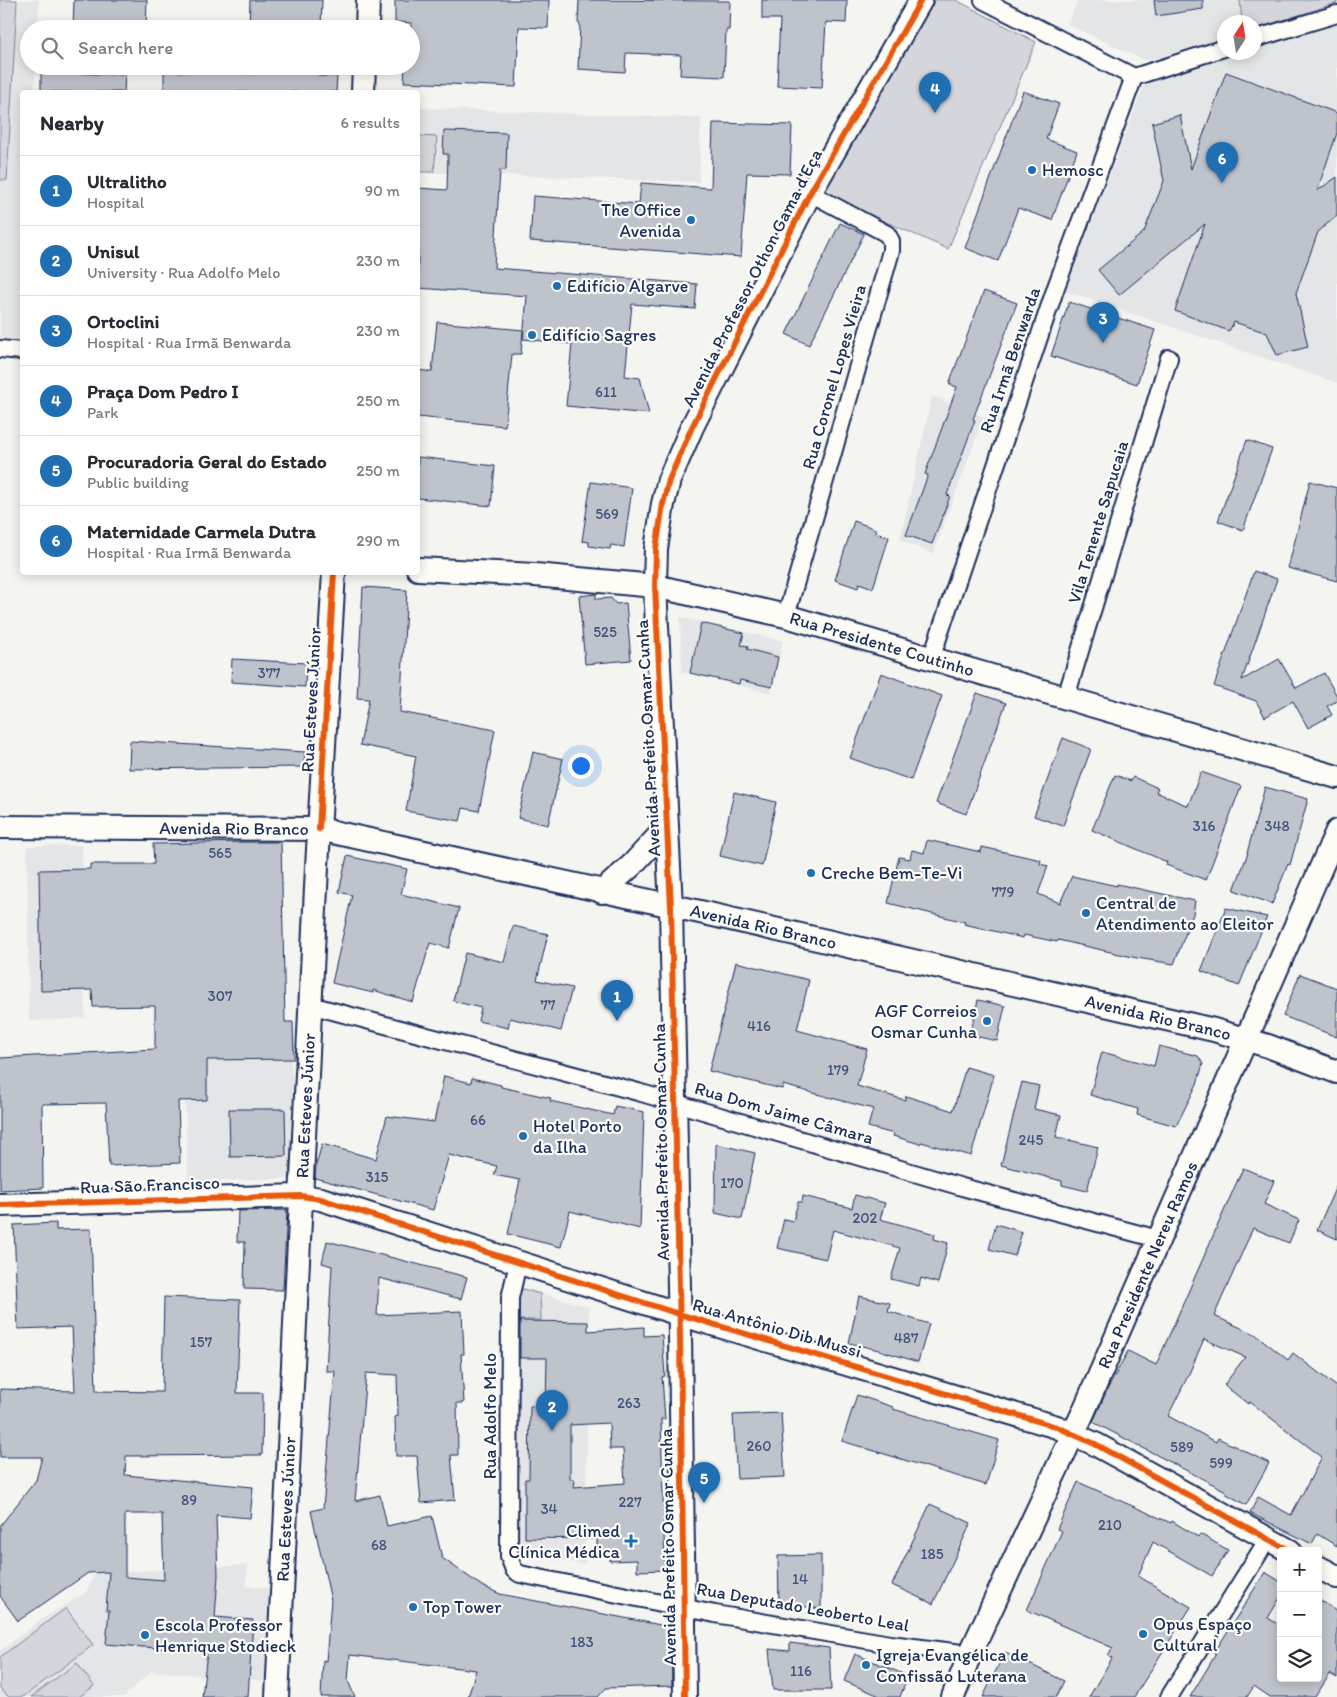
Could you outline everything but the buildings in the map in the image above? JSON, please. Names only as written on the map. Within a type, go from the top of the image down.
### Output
[{"type":"street","points":[[367,20],[368,0]]},
{"type":"street","name":"Avenida Professor Othon Gama d'Eça","points":[[655,586],[656,549],[663,504],[669,480],[692,427],[810,193],[921,0]]},
{"type":"street","points":[[983,0],[1134,77],[1217,50]]},
{"type":"street","points":[[1262,37],[1337,14]]},
{"type":"street","points":[[363,90],[364,75]]},
{"type":"street","name":"Rua Irmã Benwarda","points":[[931,659],[1056,287],[1134,77]]},
{"type":"street","name":"Rua Coronel Lopes Vieira","points":[[786,616],[891,251],[891,241],[887,234],[810,193]]},
{"type":"street","points":[[0,349],[20,350]]},
{"type":"street","name":"Vila Tenente Sapucaia","points":[[1066,698],[1169,358]]},
{"type":"street","name":"Rua Presidente Coutinho","points":[[420,569],[535,575],[655,586],[724,601],[786,616],[1337,777]]},
{"type":"street","name":"Rua Esteves Júnior","points":[[277,1697],[310,1005],[334,575]]},
{"type":"street","name":"Avenida Prefeito Osmar Cunha","points":[[655,586],[672,907],[685,1697]]},
{"type":"street","name":"Avenida Rio Branco","points":[[0,827],[319,829],[672,907],[1246,1038],[1337,1072]]},
{"type":"street","points":[[602,892],[632,865],[667,827]]},
{"type":"street","name":"Rua Presidente Nereu Ramos","points":[[953,1697],[970,1654],[1074,1433],[1337,830]]},
{"type":"street","name":"Rua Dom Jaime Câmara","points":[[310,1005],[675,1102],[962,1187],[1158,1239]]},
{"type":"street","name":"Rua São Francisco","points":[[0,1205],[301,1196]]},
{"type":"street","name":"Rua Antônio Dib Mussi","points":[[301,1196],[321,1199],[679,1314],[1074,1433],[1283,1547]]},
{"type":"street","name":"Rua Adolfo Melo","points":[[514,1570],[509,1557],[510,1298],[518,1263]]},
{"type":"street","points":[[1169,1697],[1268,1539]]},
{"type":"street","points":[[1322,1569],[1337,1577]]},
{"type":"street","name":"Rua Deputado Leoberto Leal","points":[[514,1570],[520,1574],[683,1607],[890,1644],[970,1654]]},
{"type":"shaded area","points":[[0,0],[39,0],[38,20],[20,20],[20,75],[35,75],[34,90],[20,90],[20,340],[0,339]]},
{"type":"shaded area","points":[[0,0],[17,0],[7,180],[0,180]]},
{"type":"shaded area","points":[[936,0],[956,0],[1036,42],[948,249],[829,197],[823,183],[926,6]]},
{"type":"shaded area","points":[[1079,0],[1240,0],[1241,15],[1217,15],[1217,40],[1146,61],[1067,24]]},
{"type":"shaded area","points":[[1240,0],[1337,0],[1337,3],[1262,27],[1262,15],[1241,15]]},
{"type":"shaded area","points":[[1337,20],[1337,383],[1065,291],[1148,75],[1217,55],[1217,60],[1262,60],[1262,42]]},
{"type":"shaded area","points":[[420,108],[701,118],[699,182],[420,172]]},
{"type":"shaded area","points":[[420,136],[437,137],[434,172],[420,172]]},
{"type":"shaded area","points":[[932,396],[984,417],[933,554],[900,540]]},
{"type":"shaded area","points":[[680,617],[783,641],[771,693],[682,672]]},
{"type":"shaded area","points":[[82,845],[85,1018],[29,1021],[27,846]]},
{"type":"shaded area","points":[[285,1018],[296,1099],[293,1178],[188,1182],[185,1101],[207,1100],[207,1060],[249,1021]]},
{"type":"shaded area","points":[[518,1286],[589,1307],[585,1564],[516,1555]]},
{"type":"shaded area","points":[[519,1288],[540,1294],[541,1320],[518,1320]]},
{"type":"shaded area","name":"Escola Professor Henrique Stodieck","points":[[248,1565],[246,1586],[273,1588],[264,1681],[151,1671],[124,1697],[0,1697],[0,1651],[42,1619],[85,1593],[96,1573]]},
{"type":"shaded area","points":[[66,1608],[93,1645],[23,1697],[9,1697],[0,1689],[0,1657]]},
{"type":"shaded area","points":[[77,1663],[94,1686],[79,1697],[31,1697]]},
{"type":"cycle path","points":[[685,1697],[671,907],[655,586],[656,549],[669,480],[692,427],[810,193],[921,0]]},
{"type":"cycle path","points":[[319,829],[334,575]]},
{"type":"cycle path","points":[[0,1205],[301,1196],[321,1199],[679,1314],[1057,1427],[1095,1444],[1283,1547]]},
{"type":"place","name":"Praça Dom Pedro I","points":[[935,113]]},
{"type":"place","name":"Hemosc","points":[[1032,170]]},
{"type":"place","name":"Maternidade Carmela Dutra","points":[[1222,183]]},
{"type":"place","name":"The Office Avenida","points":[[691,220]]},
{"type":"place","name":"Edifício Algarve","points":[[557,286]]},
{"type":"place","name":"Edifício Sagres","points":[[532,335]]},
{"type":"place","name":"Ortoclini","points":[[1103,343]]},
{"type":"place","name":"Creche Bem-Te-Vi","points":[[811,873]]},
{"type":"place","name":"Central de Atendimento ao Eleitor","points":[[1086,913]]},
{"type":"place","name":"Ultralitho","points":[[617,1021]]},
{"type":"place","name":"AGF Correios Osmar Cunha","points":[[987,1021]]},
{"type":"place","name":"Hotel Porto da Ilha","points":[[523,1136]]},
{"type":"place","name":"Unisul","points":[[552,1431]]},
{"type":"place","name":"Procuradoria Geral do Estado","points":[[704,1503]]},
{"type":"place","name":"Climed Clínica Médica","points":[[631,1541]]},
{"type":"place","name":"Top Tower","points":[[413,1607]]},
{"type":"place","name":"Opus Espaço Cultural","points":[[1143,1634]]},
{"type":"place","name":"Escola Professor Henrique Stodieck","points":[[145,1635]]},
{"type":"place","name":"Igreja Evangélica de Confissão Luterana","points":[[866,1665]]}]
